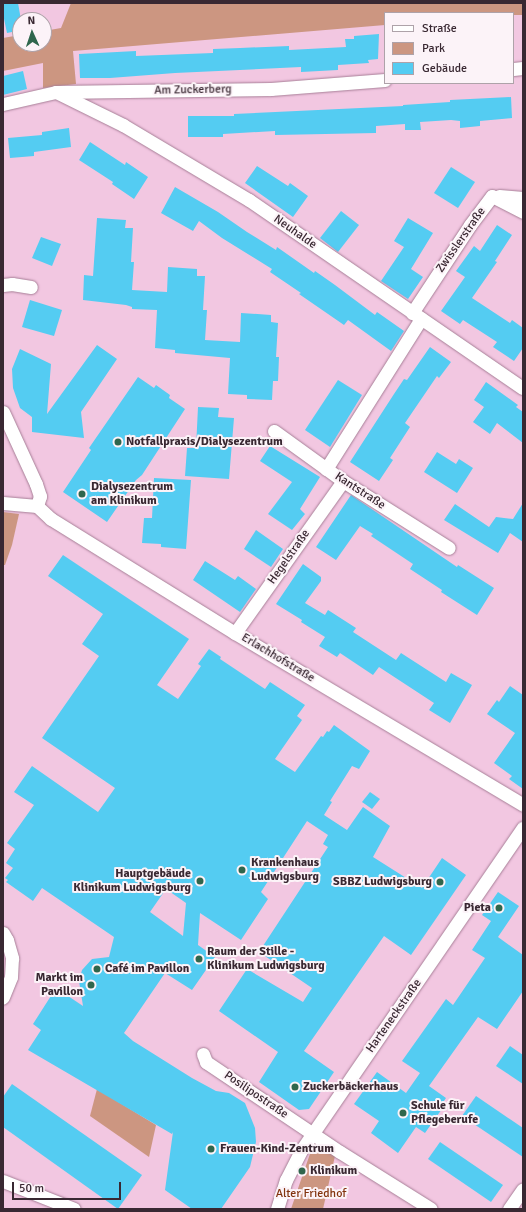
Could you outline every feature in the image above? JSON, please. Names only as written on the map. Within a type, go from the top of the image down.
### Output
[{"type":"street","name":"Am Zuckerberg","points":[[3,104],[56,92],[271,88],[384,80]]},
{"type":"street","name":"Neuhalde","points":[[56,92],[123,125],[249,200],[523,388]]},
{"type":"street","name":"Zwisslerstraße","points":[[416,316],[470,225],[492,196],[523,212]]},
{"type":"street","points":[[492,196],[523,198]]},
{"type":"street","points":[[3,285],[12,284],[31,287]]},
{"type":"street","points":[[326,469],[416,316]]},
{"type":"street","points":[[3,412],[40,496],[37,506],[3,504]]},
{"type":"street","name":"Kantstraße","points":[[274,431],[343,481],[450,548]]},
{"type":"street","name":"Hegelstraße","points":[[235,633],[343,481]]},
{"type":"street","name":"Erlachhofstraße","points":[[37,506],[51,519],[235,633],[523,805]]},
{"type":"street","name":"Harteneckstraße","points":[[277,1209],[286,1180],[302,1149],[523,828]]},
{"type":"street","points":[[3,933],[7,940],[12,958],[11,978],[3,997]]},
{"type":"street","name":"Posilipostraße","points":[[203,1054],[206,1062],[340,1152],[430,1209]]},
{"type":"street","points":[[3,1181],[74,1209]]},
{"type":"street","points":[[509,1209],[523,1189]]},
{"type":"green space","points":[[71,3],[523,3],[523,15],[514,15],[514,12],[384,12],[384,25],[73,51],[76,84],[43,88],[43,63],[3,71],[3,38],[12,36],[12,52],[52,52],[52,30],[61,28]]},
{"type":"green space","points":[[3,512],[19,514],[12,545],[5,565],[3,565]]},
{"type":"green space","points":[[97,1089],[156,1125],[149,1157],[90,1116]]},
{"type":"green space","name":"Alter Friedhof","points":[[314,1142],[335,1156],[323,1209],[291,1209]]},
{"type":"building","points":[[3,3],[18,3],[20,12],[12,12],[12,32],[7,33],[3,14]]},
{"type":"building","points":[[379,34],[378,59],[368,60],[369,63],[338,65],[338,70],[301,72],[301,67],[175,73],[110,78],[80,78],[79,54],[136,51],[136,56],[213,53],[213,49],[289,46],[289,50],[346,47],[345,39],[354,39],[354,36]]},
{"type":"building","points":[[23,71],[27,89],[3,95],[3,76]]},
{"type":"building","points":[[511,97],[512,118],[480,121],[480,126],[460,128],[460,121],[451,120],[420,122],[421,130],[405,130],[405,124],[376,126],[376,133],[275,135],[275,131],[223,134],[223,137],[188,137],[188,116],[234,116],[234,114],[403,106],[450,102],[450,100]]},
{"type":"building","points":[[69,128],[71,147],[34,152],[34,156],[10,158],[8,138],[42,135],[42,132]]},
{"type":"building","points":[[90,142],[125,165],[126,162],[148,177],[134,199],[112,184],[113,182],[79,160]]},
{"type":"building","points":[[257,166],[288,186],[290,183],[308,196],[293,217],[245,183]]},
{"type":"building","points":[[451,167],[475,182],[458,208],[434,193]]},
{"type":"building","points":[[175,187],[218,212],[276,250],[277,247],[314,273],[315,271],[375,315],[377,312],[404,331],[391,351],[348,320],[344,325],[270,272],[272,269],[222,238],[199,221],[193,231],[161,213]]},
{"type":"building","points":[[341,211],[359,225],[338,252],[320,238]]},
{"type":"building","points":[[97,218],[126,220],[125,228],[133,228],[131,262],[134,262],[132,290],[167,292],[168,267],[197,269],[197,276],[205,276],[203,310],[207,310],[205,340],[240,342],[241,313],[271,315],[271,322],[278,323],[276,357],[279,357],[278,381],[273,381],[272,400],[247,399],[247,395],[228,394],[230,358],[175,353],[175,350],[155,348],[157,310],[132,309],[132,307],[126,305],[83,300],[84,275],[93,276]]},
{"type":"building","points":[[408,218],[433,233],[411,269],[423,277],[408,299],[381,281],[404,247],[394,241]]},
{"type":"building","points":[[497,225],[512,235],[495,261],[497,262],[472,298],[510,323],[512,320],[523,328],[523,348],[514,361],[493,347],[497,342],[463,320],[460,324],[441,311],[465,277],[456,271],[474,246],[480,251]]},
{"type":"building","points":[[41,237],[61,244],[52,266],[32,258]]},
{"type":"building","points":[[30,300],[62,310],[54,336],[22,327]]},
{"type":"building","points":[[97,345],[117,359],[81,412],[84,438],[32,432],[32,417],[20,408],[13,388],[12,369],[20,349],[51,364],[47,414]]},
{"type":"building","points":[[430,347],[451,362],[439,378],[437,376],[405,423],[410,427],[390,458],[393,460],[379,481],[350,462],[404,379],[407,380]]},
{"type":"building","points":[[138,377],[154,388],[156,385],[170,395],[169,398],[185,409],[142,475],[136,480],[107,522],[63,492],[91,450],[89,448]]},
{"type":"building","points":[[338,380],[362,395],[330,447],[305,430]]},
{"type":"building","points":[[486,382],[518,405],[516,407],[523,412],[523,443],[497,423],[490,434],[473,422],[484,407],[474,400]]},
{"type":"building","points":[[198,407],[219,408],[218,417],[234,418],[229,479],[185,476],[187,448],[196,448]]},
{"type":"building","points":[[270,446],[320,477],[300,509],[305,514],[292,530],[268,514],[292,482],[260,461]]},
{"type":"building","points":[[437,452],[456,464],[459,459],[473,468],[457,493],[424,472]]},
{"type":"building","points":[[154,478],[191,480],[186,549],[161,547],[161,544],[142,543],[144,518],[152,518]]},
{"type":"building","points":[[351,495],[457,567],[458,565],[494,588],[477,615],[441,592],[442,590],[410,569],[413,564],[371,536],[373,534],[360,526],[336,560],[316,547]]},
{"type":"building","points":[[523,503],[523,542],[510,533],[498,553],[444,520],[455,504],[489,527],[496,517],[513,519]]},
{"type":"building","points":[[256,530],[283,549],[271,567],[244,549]]},
{"type":"building","name":"Hauptgebäude Klinikum Ludwigsburg","points":[[63,555],[189,639],[157,685],[178,699],[201,666],[198,664],[209,649],[221,657],[220,659],[265,689],[270,682],[305,705],[297,716],[302,720],[275,759],[295,772],[321,736],[323,737],[327,731],[329,732],[334,725],[370,751],[359,769],[352,766],[330,801],[332,802],[324,815],[347,830],[363,807],[390,826],[373,857],[422,888],[442,858],[466,875],[411,955],[384,936],[304,1051],[334,1072],[309,1109],[299,1110],[259,1082],[278,1052],[219,1011],[247,969],[303,1002],[312,988],[259,952],[328,847],[323,844],[328,835],[307,821],[261,892],[268,899],[241,940],[200,913],[198,945],[215,957],[192,990],[165,973],[124,1033],[133,1041],[192,1078],[216,1091],[229,1093],[245,1103],[255,1128],[256,1142],[250,1167],[221,1209],[192,1209],[165,1190],[173,1132],[172,1134],[28,1050],[41,1030],[33,1024],[56,988],[83,1006],[79,981],[82,970],[92,959],[109,957],[114,937],[42,888],[33,901],[6,882],[8,880],[5,878],[13,868],[6,863],[15,849],[7,843],[34,805],[14,792],[32,766],[98,812],[115,788],[42,738],[99,656],[82,644],[103,614],[48,576]],"holes":[[[166,889],[186,903],[183,936],[150,912]]]},
{"type":"building","points":[[205,561],[235,580],[238,576],[256,589],[240,612],[193,580]]},
{"type":"building","points":[[303,564],[321,577],[321,581],[305,603],[325,615],[328,610],[356,628],[353,632],[396,660],[401,653],[446,682],[451,673],[472,685],[450,723],[429,710],[434,703],[379,667],[373,675],[340,653],[337,657],[319,646],[325,637],[301,622],[302,620],[276,604]]},
{"type":"building","points":[[510,686],[523,695],[523,789],[509,779],[512,776],[494,763],[515,733],[487,714],[497,700],[499,702]]},
{"type":"building","points":[[370,792],[380,799],[372,809],[362,802]]},
{"type":"building","points":[[498,892],[519,906],[498,937],[523,955],[523,991],[497,1029],[478,1017],[429,1086],[446,1098],[442,1104],[444,1106],[425,1133],[416,1127],[398,1153],[371,1133],[379,1121],[354,1104],[377,1072],[406,1093],[420,1073],[402,1061],[446,999],[453,1005],[485,958],[472,950],[491,921],[482,915]]},
{"type":"building","points":[[510,1046],[523,1055],[523,1084],[496,1066]]},
{"type":"building","points":[[12,1084],[142,1175],[118,1209],[3,1127],[3,1097]]},
{"type":"building","points":[[476,1096],[523,1128],[523,1157],[462,1116]]},
{"type":"building","points":[[440,1142],[503,1185],[491,1202],[428,1159]]},
{"type":"place","name":"Notfallpraxis/Dialysezentrum","points":[[118,442]]},
{"type":"place","name":"Dialysezentrum am Klinikum","points":[[82,494]]},
{"type":"place","name":"Krankenhaus Ludwigsburg","points":[[242,870]]},
{"type":"place","name":"Hauptgebäude Klinikum Ludwigsburg","points":[[200,881]]},
{"type":"place","name":"SBBZ Ludwigsburg","points":[[440,882]]},
{"type":"place","name":"Pieta","points":[[499,908]]},
{"type":"place","name":"Raum der Stille - Klinikum Ludwigsburg","points":[[199,959]]},
{"type":"place","name":"Café im Pavillon","points":[[97,969]]},
{"type":"place","name":"Markt im Pavillon","points":[[91,985]]},
{"type":"place","name":"Zuckerbäckerhaus","points":[[295,1087]]},
{"type":"place","name":"Schule für Pflegeberufe","points":[[403,1113]]},
{"type":"place","name":"Frauen-Kind-Zentrum","points":[[211,1149]]},
{"type":"place","name":"Klinikum","points":[[302,1171]]}]
